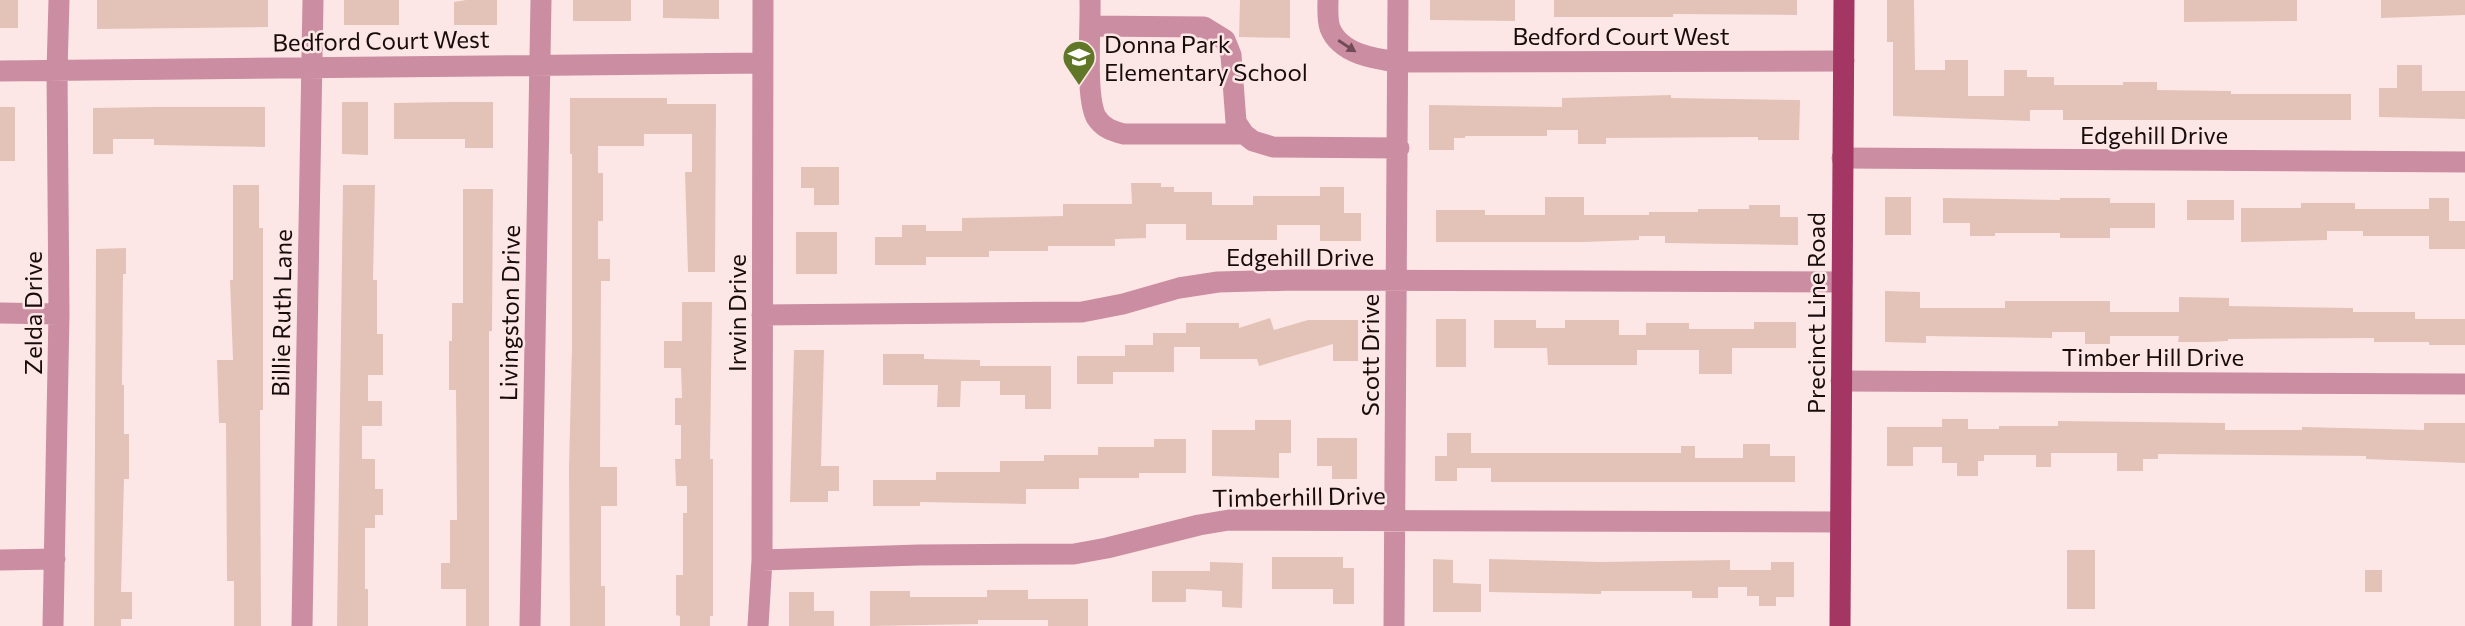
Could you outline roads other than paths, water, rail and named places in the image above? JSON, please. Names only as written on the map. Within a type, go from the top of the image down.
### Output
[{"type":"main road","name":"Precinct Line Road","points":[[1840,626],[1844,0]]},
{"type":"street","name":"Zelda Drive","points":[[53,626],[59,314],[59,0]]},
{"type":"street","name":"Billie Ruth Lane","points":[[302,626],[313,0]]},
{"type":"street","name":"Livingston Drive","points":[[530,626],[541,0]]},
{"type":"street","name":"Irwin Drive","points":[[758,626],[762,560],[763,0]]},
{"type":"street","points":[[1090,0],[1091,96],[1096,116],[1106,129],[1124,134],[1244,134]]},
{"type":"street","name":"Bedford Court West","points":[[1328,0],[1329,27],[1336,39],[1359,54],[1398,62],[1844,61]]},
{"type":"street","name":"Scott Drive","points":[[1394,626],[1398,0]]},
{"type":"street","points":[[1091,26],[1205,27],[1225,40],[1231,55],[1236,122],[1253,141],[1273,148],[1399,148]]},
{"type":"street","name":"Bedford Court West","points":[[0,71],[762,63]]},
{"type":"street","name":"Edgehill Drive","points":[[1842,158],[2465,162]]},
{"type":"street","name":"Edgehill Drive","points":[[762,315],[1082,312],[1179,288],[1218,282],[1842,282]]},
{"type":"street","points":[[0,313],[59,314]]},
{"type":"street","name":"Timber Hill Drive","points":[[1841,381],[2465,384]]},
{"type":"street","name":"Timberhill Drive","points":[[762,560],[1073,554],[1229,520],[1840,522]]},
{"type":"street","points":[[0,560],[55,559]]},
{"type":"place","name":"Donna Park Elementary School","points":[[1079,87]]}]
